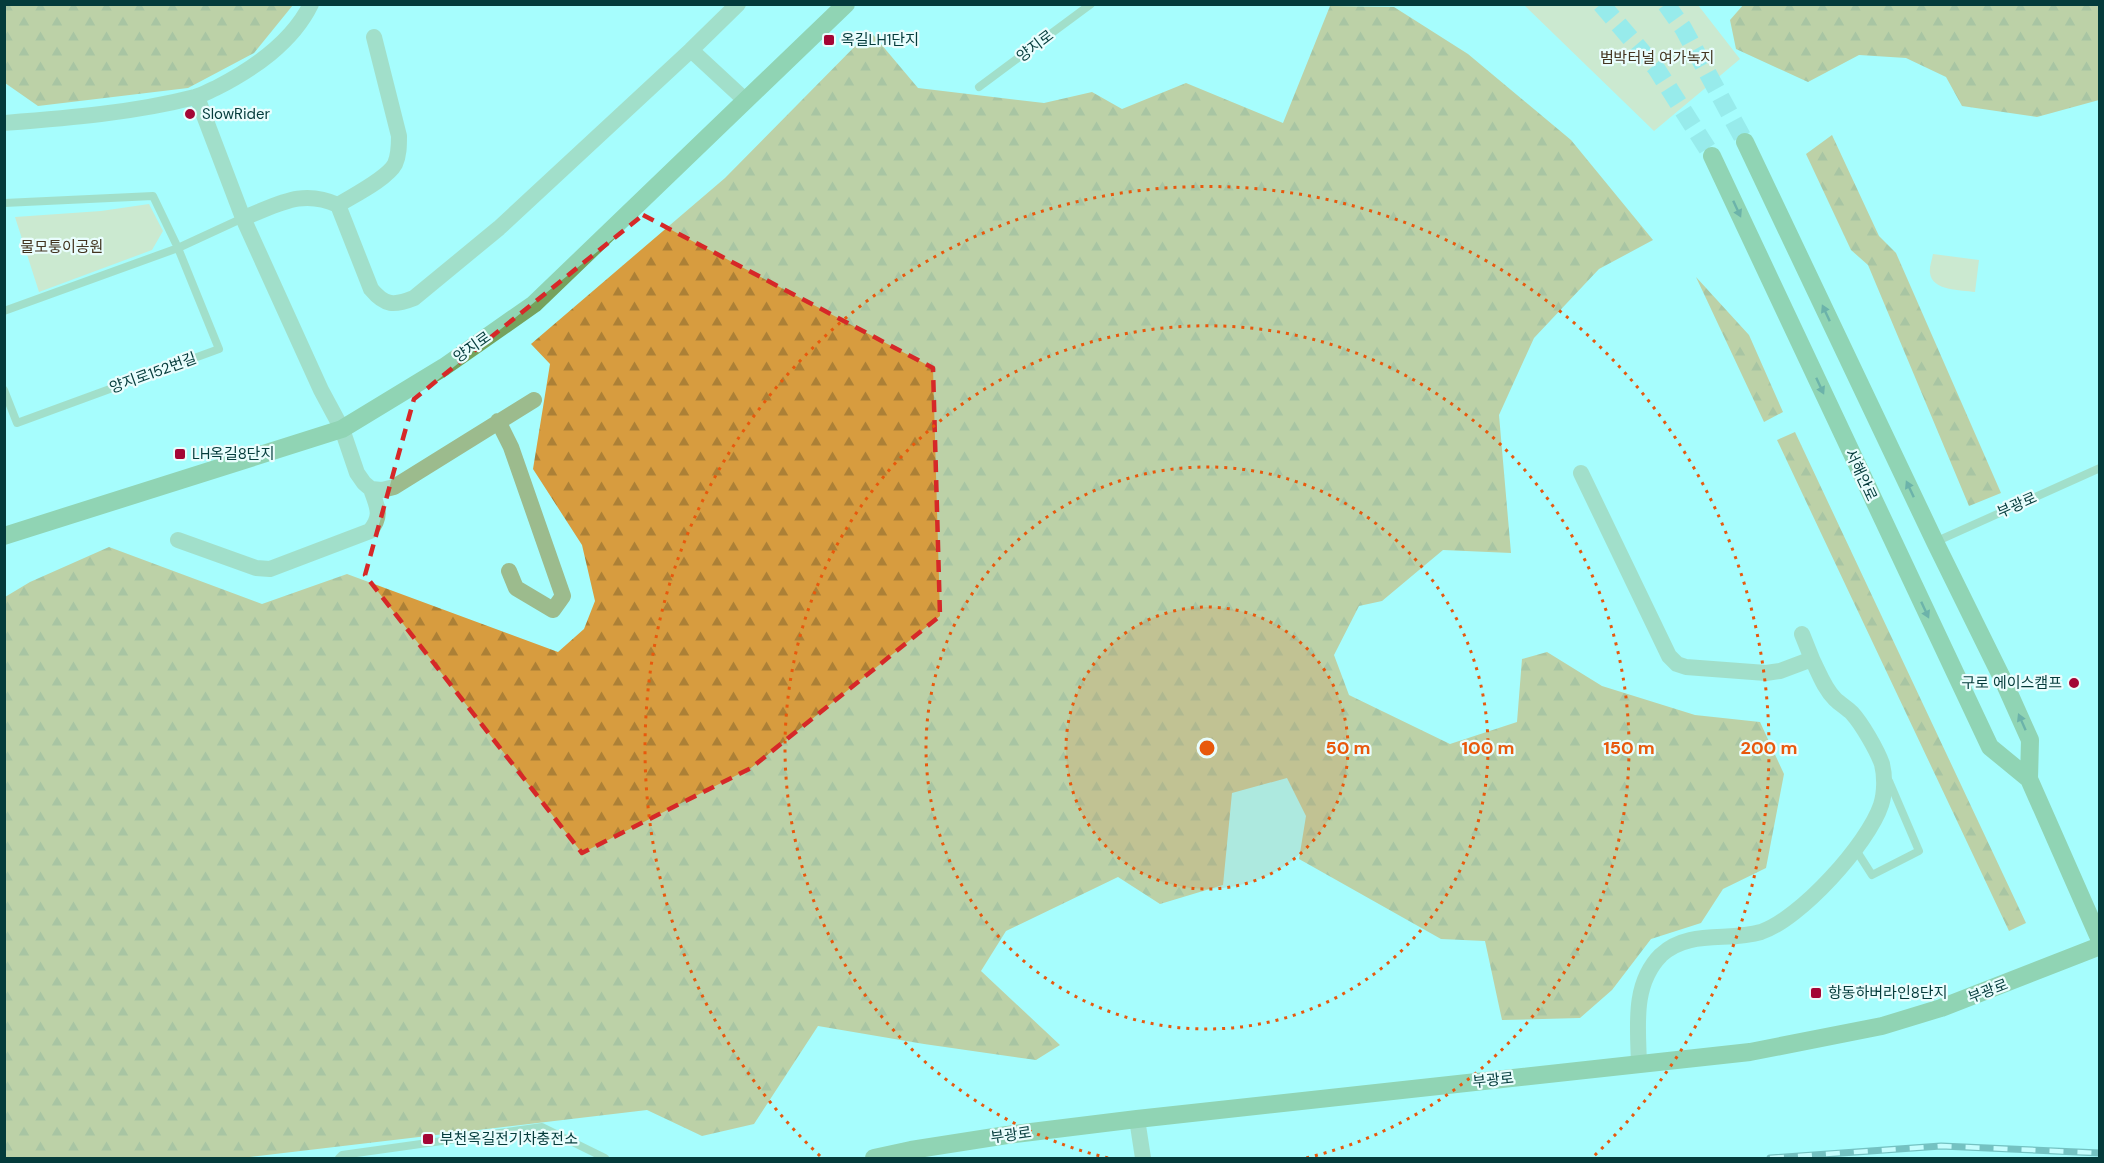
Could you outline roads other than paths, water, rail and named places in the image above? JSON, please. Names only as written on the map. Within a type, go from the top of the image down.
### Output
[{"type":"main road","name":"양지로","points":[[4,536],[342,429],[444,367],[534,304],[846,4]]},
{"type":"main road","name":"서해안로","points":[[1745,142],[2030,740],[2029,779],[2100,940]]},
{"type":"main road","name":"서해안로","points":[[1712,156],[1990,747],[2029,779]]},
{"type":"main road","name":"부광로","points":[[874,1158],[911,1150],[1137,1119],[1750,1052],[1882,1026],[1988,992],[2100,946]]},
{"type":"street","points":[[4,123],[80,117],[197,97],[236,78],[273,52],[304,18],[310,4]]},
{"type":"street","points":[[338,205],[371,289],[379,298],[390,304],[414,298],[499,228],[738,4]]},
{"type":"street","points":[[338,205],[389,172],[399,152],[399,136],[374,37]]},
{"type":"street","points":[[691,50],[745,100]]},
{"type":"street","points":[[178,540],[256,568],[270,569],[370,531],[377,522],[378,512],[371,489],[357,473],[342,429],[321,390],[243,218],[197,97]]},
{"type":"street","points":[[243,218],[298,197],[313,197],[338,205]]},
{"type":"street","points":[[371,489],[382,490],[394,487],[534,400]]},
{"type":"street","points":[[498,422],[511,447],[563,596],[553,610],[516,588],[509,571]]},
{"type":"street","points":[[1581,473],[1669,656],[1677,664],[1686,667],[1766,674],[1812,659]]},
{"type":"street","points":[[1639,1064],[1637,1013],[1640,997],[1651,968],[1661,955],[1676,945],[1694,938],[1746,935],[1762,932],[1779,924],[1806,903],[1856,850],[1882,805],[1884,787],[1882,764],[1860,723],[1825,687],[1802,634]]},
{"type":"street","points":[[1137,1119],[1143,1158]]},
{"type":"lane","name":"양지로","points":[[979,87],[1091,4]]},
{"type":"lane","name":"양지로152번길","points":[[4,203],[153,196],[178,248],[219,349],[17,423],[4,390]]},
{"type":"lane","points":[[4,311],[178,248],[243,218]]},
{"type":"lane","name":"부광로","points":[[1935,542],[2100,468]]},
{"type":"lane","points":[[1856,850],[1872,875],[1919,851],[1882,764]]},
{"type":"lane","points":[[339,1158],[342,1155],[542,1127],[605,1158]]},
{"type":"tunnel","points":[[1601,4],[1656,68],[1712,156]]},
{"type":"tunnel","points":[[1666,4],[1683,28],[1745,142]]},
{"type":"railway","points":[[1770,1158],[1941,1146],[2100,1153]]},
{"type":"place","name":"옥길LH1단지","points":[[829,40]]},
{"type":"place","name":"SlowRider","points":[[190,114]]},
{"type":"place","name":"LH옥길8단지","points":[[180,454]]},
{"type":"place","name":"구로 에이스캠프","points":[[2074,683]]},
{"type":"place","name":"항동하버라인8단지","points":[[1816,993]]},
{"type":"place","name":"부천옥길전기차충전소","points":[[428,1139]]},
{"type":"park label","name":"범박터널 여가녹지","points":[[1657,58]]},
{"type":"park label","name":"물모퉁이공원","points":[[62,247]]}]
